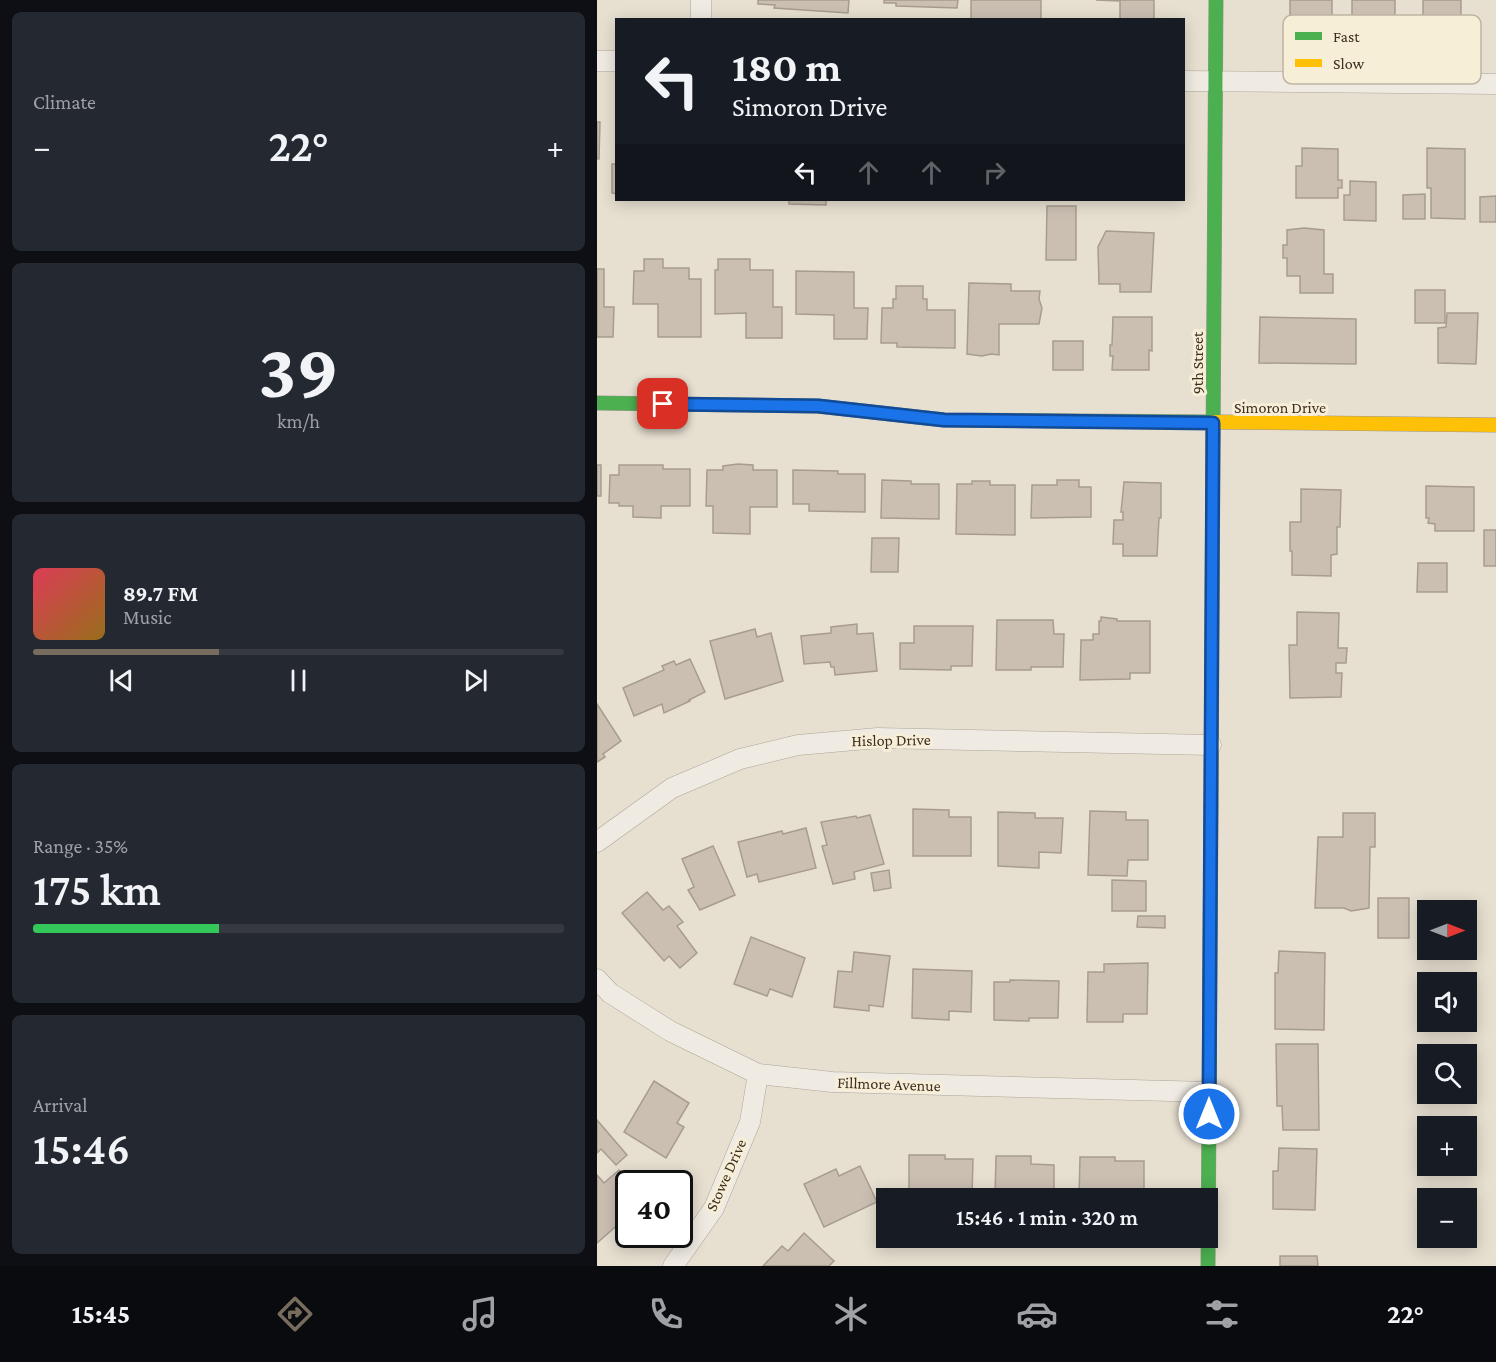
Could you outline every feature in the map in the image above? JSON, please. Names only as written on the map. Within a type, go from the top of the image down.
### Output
[{"type":"street","points":[[701,0],[701,18]]},
{"type":"street","name":"9th Street","points":[[1207,1266],[1216,0]]},
{"type":"street","points":[[597,61],[615,61]]},
{"type":"street","points":[[1185,81],[1283,82]]},
{"type":"street","points":[[1481,84],[1496,84]]},
{"type":"street","name":"Simoron Drive","points":[[597,403],[818,406],[944,420],[1496,425]]},
{"type":"street","name":"Hislop Drive","points":[[597,842],[672,788],[740,759],[798,745],[878,738],[1211,745]]},
{"type":"street","name":"Fillmore Avenue","points":[[597,979],[610,993],[670,1031],[758,1074],[832,1082],[1209,1092]]},
{"type":"street","name":"Stowe Drive","points":[[673,1266],[714,1208],[750,1122],[758,1074]]},
{"type":"building","points":[[758,0],[849,0],[848,13],[774,8],[775,5],[758,4]]},
{"type":"building","points":[[884,0],[958,0],[957,8],[896,6],[896,3],[884,3]]},
{"type":"building","points":[[971,0],[1041,0],[1041,18],[971,18]]},
{"type":"building","points":[[1096,0],[1154,0],[1154,18],[1120,18],[1120,1]]},
{"type":"building","points":[[1290,0],[1332,0],[1332,15],[1290,15]]},
{"type":"building","points":[[1352,0],[1395,0],[1395,15],[1352,15]]},
{"type":"building","points":[[1423,0],[1461,0],[1461,15],[1423,15]]},
{"type":"building","points":[[597,122],[600,122],[599,159],[597,159]]},
{"type":"building","points":[[1302,148],[1338,149],[1338,180],[1342,180],[1342,188],[1338,188],[1338,198],[1296,198],[1296,166],[1302,166]]},
{"type":"building","points":[[1427,148],[1465,149],[1465,219],[1431,218],[1431,188],[1427,188]]},
{"type":"building","points":[[612,164],[615,164],[615,194],[612,193]]},
{"type":"building","points":[[1350,181],[1376,182],[1376,221],[1344,220],[1344,195],[1350,195]]},
{"type":"building","points":[[1425,194],[1425,219],[1403,219],[1403,195]]},
{"type":"building","points":[[1496,196],[1496,222],[1480,222],[1480,197]]},
{"type":"building","points":[[789,201],[826,201],[826,205],[789,204]]},
{"type":"building","points":[[1047,206],[1076,206],[1076,260],[1046,260]]},
{"type":"building","points":[[1304,228],[1324,230],[1324,274],[1333,274],[1333,293],[1300,293],[1300,276],[1287,276],[1287,258],[1283,258],[1283,245],[1287,245],[1287,230]]},
{"type":"building","points":[[1106,231],[1154,233],[1151,292],[1120,292],[1120,284],[1099,284],[1098,247]]},
{"type":"building","points":[[644,259],[663,259],[663,268],[689,268],[689,279],[701,279],[701,337],[658,337],[658,304],[633,304],[634,271],[644,271]]},
{"type":"building","points":[[718,259],[750,259],[750,270],[773,270],[773,307],[782,307],[782,338],[746,338],[746,313],[715,314],[715,270],[718,270]]},
{"type":"building","points":[[597,269],[604,269],[604,307],[614,307],[613,337],[597,337]]},
{"type":"building","points":[[796,271],[854,272],[854,308],[868,308],[867,339],[834,339],[834,315],[796,314]]},
{"type":"building","points":[[969,283],[1011,284],[1011,291],[1040,291],[1039,299],[1042,308],[1039,324],[999,324],[999,355],[967,354]]},
{"type":"building","points":[[896,286],[923,286],[923,299],[927,299],[927,310],[955,310],[955,348],[897,347],[897,343],[881,343],[882,308],[893,308]]},
{"type":"building","points":[[1415,290],[1445,290],[1445,323],[1415,323]]},
{"type":"building","points":[[1447,313],[1478,313],[1476,364],[1438,363],[1438,328],[1446,327]]},
{"type":"building","points":[[1113,317],[1152,317],[1152,351],[1149,350],[1149,370],[1112,370],[1113,356],[1110,356],[1110,345],[1112,345]]},
{"type":"building","points":[[1260,317],[1356,319],[1356,364],[1259,363]]},
{"type":"building","points":[[1053,341],[1083,341],[1083,370],[1053,370]]},
{"type":"building","points":[[597,465],[601,465],[601,496],[597,496]]},
{"type":"building","points":[[619,465],[663,465],[663,469],[690,469],[690,506],[661,506],[661,518],[633,517],[633,506],[609,503],[610,475],[619,475]]},
{"type":"building","points":[[753,465],[753,470],[777,470],[777,507],[750,507],[750,534],[713,533],[713,506],[706,506],[707,470],[723,470],[723,466]]},
{"type":"building","points":[[793,470],[865,474],[865,512],[809,511],[809,504],[793,504]]},
{"type":"building","points":[[882,480],[911,481],[911,484],[939,484],[939,519],[881,518]]},
{"type":"building","points":[[1057,480],[1079,480],[1079,487],[1091,487],[1091,517],[1031,518],[1032,485],[1057,485]]},
{"type":"building","points":[[972,481],[990,481],[990,485],[1015,485],[1015,535],[956,534],[957,484],[972,484]]},
{"type":"building","points":[[1124,482],[1161,483],[1161,518],[1159,518],[1157,556],[1123,556],[1123,544],[1113,544],[1114,520],[1123,520],[1123,512],[1121,512]]},
{"type":"building","points":[[1426,486],[1474,487],[1474,531],[1435,531],[1435,524],[1428,523],[1429,518],[1426,518]]},
{"type":"building","points":[[1301,489],[1341,490],[1337,554],[1331,555],[1331,576],[1292,575],[1290,522],[1301,522]]},
{"type":"building","points":[[1484,530],[1496,530],[1496,566],[1484,566]]},
{"type":"building","points":[[872,538],[899,538],[898,572],[871,572]]},
{"type":"building","points":[[1418,563],[1447,563],[1447,592],[1417,592]]},
{"type":"building","points":[[1297,612],[1339,613],[1338,648],[1347,648],[1346,663],[1336,663],[1336,673],[1342,673],[1341,697],[1290,698],[1289,645],[1297,645]]},
{"type":"building","points":[[1101,617],[1117,619],[1117,621],[1150,621],[1150,673],[1130,673],[1130,679],[1080,680],[1081,640],[1093,640],[1093,634],[1099,634]]},
{"type":"building","points":[[997,620],[1053,620],[1054,634],[1064,634],[1063,667],[996,670]]},
{"type":"building","points":[[857,624],[857,634],[873,633],[877,671],[835,675],[834,667],[831,667],[830,662],[804,664],[801,636],[831,633],[831,627]]},
{"type":"building","points":[[914,626],[973,626],[972,666],[951,666],[951,670],[900,669],[900,643],[914,643]]},
{"type":"building","points":[[755,629],[757,637],[771,633],[783,681],[725,699],[710,641]]},
{"type":"building","points":[[690,659],[705,692],[664,713],[662,704],[634,716],[623,688],[664,670],[662,666],[674,661],[676,665]]},
{"type":"building","points":[[597,704],[621,741],[603,754],[605,757],[597,762]]},
{"type":"building","points":[[913,809],[949,810],[949,817],[971,817],[971,856],[913,856]]},
{"type":"building","points":[[1090,811],[1126,812],[1126,820],[1148,820],[1148,860],[1128,860],[1127,876],[1088,875]]},
{"type":"building","points":[[998,812],[1035,813],[1035,818],[1063,818],[1061,853],[1039,852],[1039,868],[998,866]]},
{"type":"building","points":[[1343,813],[1375,813],[1375,847],[1370,847],[1369,908],[1351,911],[1344,908],[1315,908],[1318,837],[1343,837]]},
{"type":"building","points":[[870,815],[884,864],[854,872],[855,879],[833,884],[822,846],[827,845],[821,822]]},
{"type":"building","points":[[806,828],[816,868],[759,882],[757,874],[747,877],[738,842],[782,831],[783,834]]},
{"type":"building","points":[[713,846],[735,895],[700,910],[688,890],[694,887],[682,859]]},
{"type":"building","points":[[889,870],[891,888],[874,891],[871,873]]},
{"type":"building","points":[[1112,880],[1146,881],[1146,911],[1112,911]]},
{"type":"building","points":[[647,892],[663,910],[669,906],[683,922],[677,926],[697,953],[680,968],[669,956],[664,961],[622,913]]},
{"type":"building","points":[[1378,898],[1409,898],[1409,938],[1378,938]]},
{"type":"building","points":[[1138,916],[1165,916],[1165,928],[1137,927]]},
{"type":"building","points":[[751,937],[805,958],[792,997],[770,989],[767,996],[734,984]]},
{"type":"building","points":[[1279,951],[1325,953],[1324,1030],[1275,1029],[1275,973],[1278,973]]},
{"type":"building","points":[[854,952],[890,956],[883,1007],[869,1005],[869,1011],[834,1007],[838,971],[852,972]]},
{"type":"building","points":[[1148,963],[1147,1014],[1123,1014],[1123,1022],[1087,1022],[1088,972],[1104,972],[1104,964]]},
{"type":"building","points":[[913,969],[972,971],[971,1012],[949,1011],[949,1020],[912,1018]]},
{"type":"building","points":[[1010,980],[1059,981],[1058,1018],[1029,1018],[1029,1021],[994,1020],[994,982],[1010,982]]},
{"type":"building","points":[[1276,1044],[1318,1044],[1319,1130],[1283,1130],[1282,1106],[1277,1106]]},
{"type":"building","points":[[654,1081],[689,1103],[677,1123],[684,1127],[666,1158],[624,1132]]},
{"type":"building","points":[[597,1120],[627,1155],[616,1165],[601,1149],[597,1153]]},
{"type":"building","points":[[1279,1148],[1317,1149],[1315,1210],[1273,1209],[1273,1171],[1278,1171]]},
{"type":"building","points":[[909,1155],[945,1155],[945,1159],[973,1159],[972,1188],[909,1188]]},
{"type":"building","points":[[996,1156],[1031,1156],[1031,1164],[1054,1165],[1054,1188],[995,1188]]},
{"type":"building","points":[[1080,1157],[1115,1157],[1115,1161],[1144,1161],[1144,1188],[1079,1188]]},
{"type":"building","points":[[860,1166],[876,1202],[824,1227],[804,1184],[836,1169],[839,1176]]},
{"type":"building","points":[[615,1173],[615,1227],[597,1243],[597,1175],[604,1183]]},
{"type":"building","points":[[804,1233],[834,1261],[829,1266],[763,1266],[782,1246],[788,1251]]},
{"type":"building","points":[[1280,1256],[1317,1256],[1318,1266],[1280,1266]]},
{"type":"traffic: fast","points":[[1213,442],[1216,0]]},
{"type":"traffic: fast","points":[[597,403],[818,406],[944,420],[1214,422]]},
{"type":"traffic: fast","points":[[1208,1266],[1211,807]]},
{"type":"traffic: slow","points":[[1214,422],[1496,425]]},
{"type":"traffic: slow","points":[[1211,807],[1213,442]]},
{"type":"route","points":[[663,404],[818,406],[944,420],[1213,423],[1209,1114]]}]
